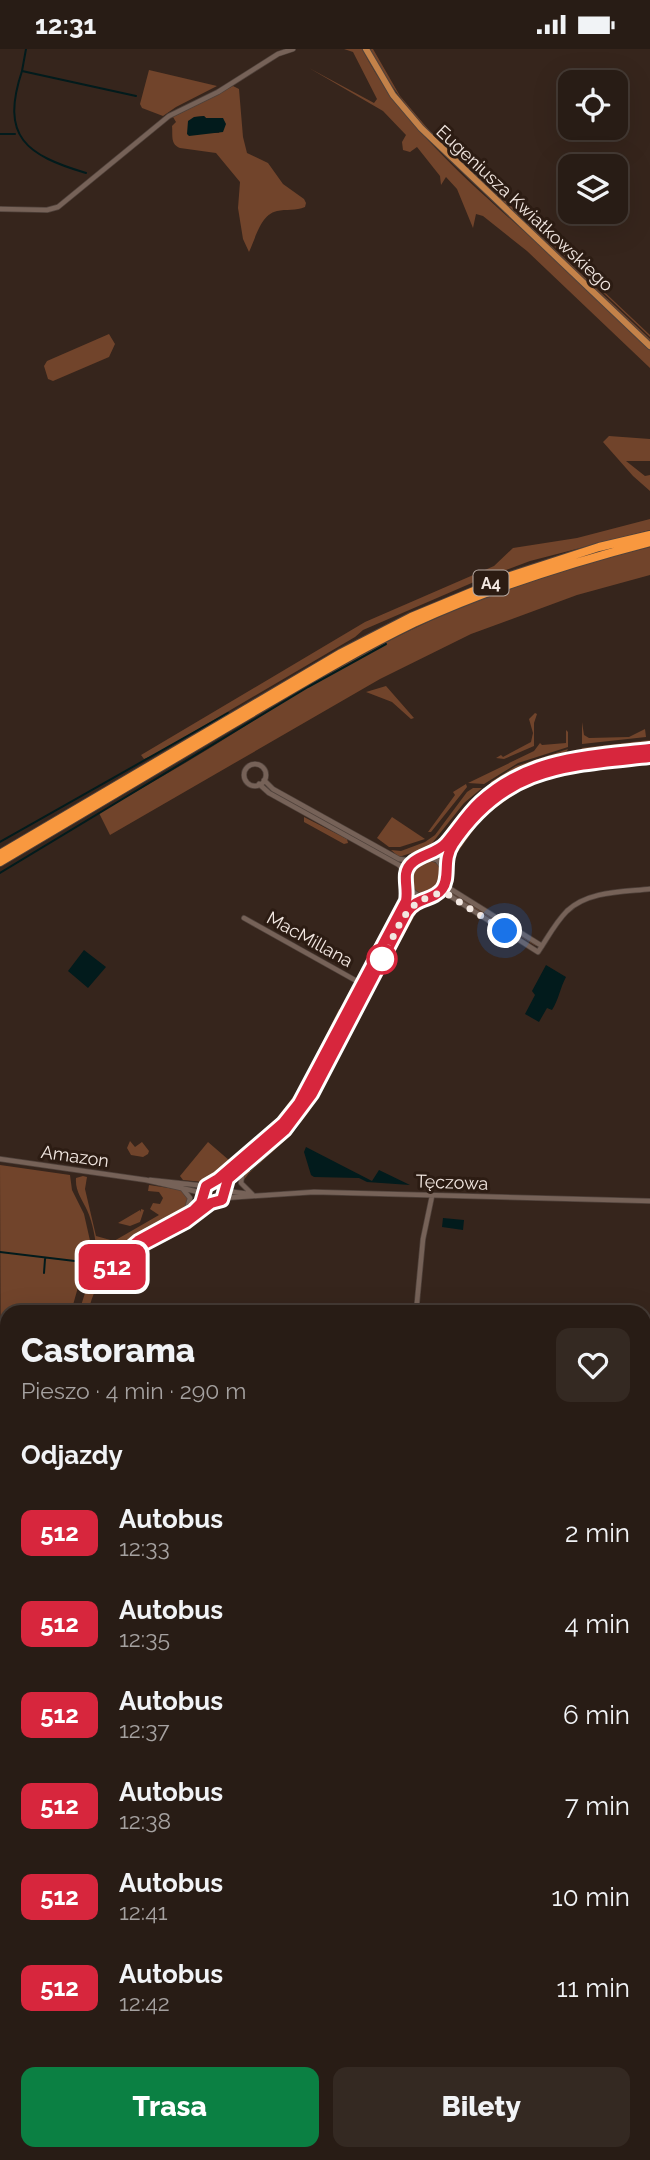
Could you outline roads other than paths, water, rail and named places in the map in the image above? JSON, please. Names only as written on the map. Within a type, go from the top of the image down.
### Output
[{"type":"highway","name":"A4","points":[[0,852],[319,665],[399,623],[510,576],[599,547],[650,534]]},
{"type":"highway","name":"A4","points":[[0,862],[291,690],[385,638],[450,607],[513,583],[602,554],[650,542]]},
{"type":"main road","name":"Eugeniusza Kwiatkowskiego","points":[[366,49],[386,84],[417,124],[482,189],[650,346]]},
{"type":"street","points":[[0,209],[47,210],[58,207],[169,116],[211,96],[285,50],[293,49]]},
{"type":"street","points":[[406,873],[414,861],[442,847],[471,811],[489,794],[523,773],[560,760],[650,749]]},
{"type":"street","points":[[540,949],[449,888],[446,881],[448,852],[472,819],[517,783],[546,771],[573,765],[650,757]]},
{"type":"street","points":[[262,782],[266,774],[262,766],[249,766],[245,771],[246,780],[251,784],[262,782],[399,865],[406,873],[406,901],[311,1084],[291,1113],[216,1181],[206,1186],[203,1197],[211,1203],[224,1198],[228,1179],[285,1130],[300,1113],[407,912],[414,904],[438,893],[447,894],[540,949]]},
{"type":"street","points":[[353,837],[401,860],[414,861]]},
{"type":"street","points":[[422,857],[437,860],[446,873]]},
{"type":"street","points":[[438,893],[446,881]]},
{"type":"street","points":[[407,884],[415,893],[426,897]]},
{"type":"street","points":[[540,949],[568,910],[580,902],[606,894],[650,889]]},
{"type":"street","name":"MacMillana","points":[[244,918],[362,984]]},
{"type":"street","name":"Amazon","points":[[0,1159],[146,1181],[203,1193]]},
{"type":"street","points":[[243,1166],[242,1183],[251,1194]]},
{"type":"street","name":"Amazon","points":[[146,1181],[206,1186]]},
{"type":"street","points":[[216,1181],[225,1189],[251,1194]]},
{"type":"street","points":[[181,1187],[190,1198],[185,1216]]},
{"type":"street","name":"Tęczowa","points":[[224,1198],[251,1194],[314,1192],[650,1201]]},
{"type":"street","points":[[417,1305],[423,1238],[432,1196]]},
{"type":"water","points":[[204,116],[223,118],[226,124],[223,132],[189,136],[188,121]]},
{"type":"water","points":[[84,950],[106,967],[88,988],[68,971]]},
{"type":"water","points":[[546,965],[566,977],[552,1010],[547,1008],[539,1022],[525,1014],[535,995],[532,991]]},
{"type":"water","points":[[306,1147],[372,1181],[379,1170],[410,1185],[367,1182],[359,1178],[314,1177],[304,1152]]},
{"type":"water","points":[[443,1218],[464,1220],[463,1230],[442,1227]]},
{"type":"waterway","points":[[26,49],[22,71],[136,96]]},
{"type":"waterway","points":[[22,71],[14,112],[23,140],[48,159],[86,173]]},
{"type":"waterway","points":[[0,134],[15,134]]},
{"type":"waterway","points":[[0,873],[308,687],[386,644]]},
{"type":"waterway","points":[[0,842],[228,713]]},
{"type":"waterway","points":[[391,958],[401,932]]},
{"type":"waterway","points":[[380,977],[388,964]]},
{"type":"waterway","points":[[250,1170],[296,1128],[377,982]]},
{"type":"waterway","points":[[0,1252],[83,1262]]},
{"type":"waterway","points":[[44,1273],[45,1259]]}]
